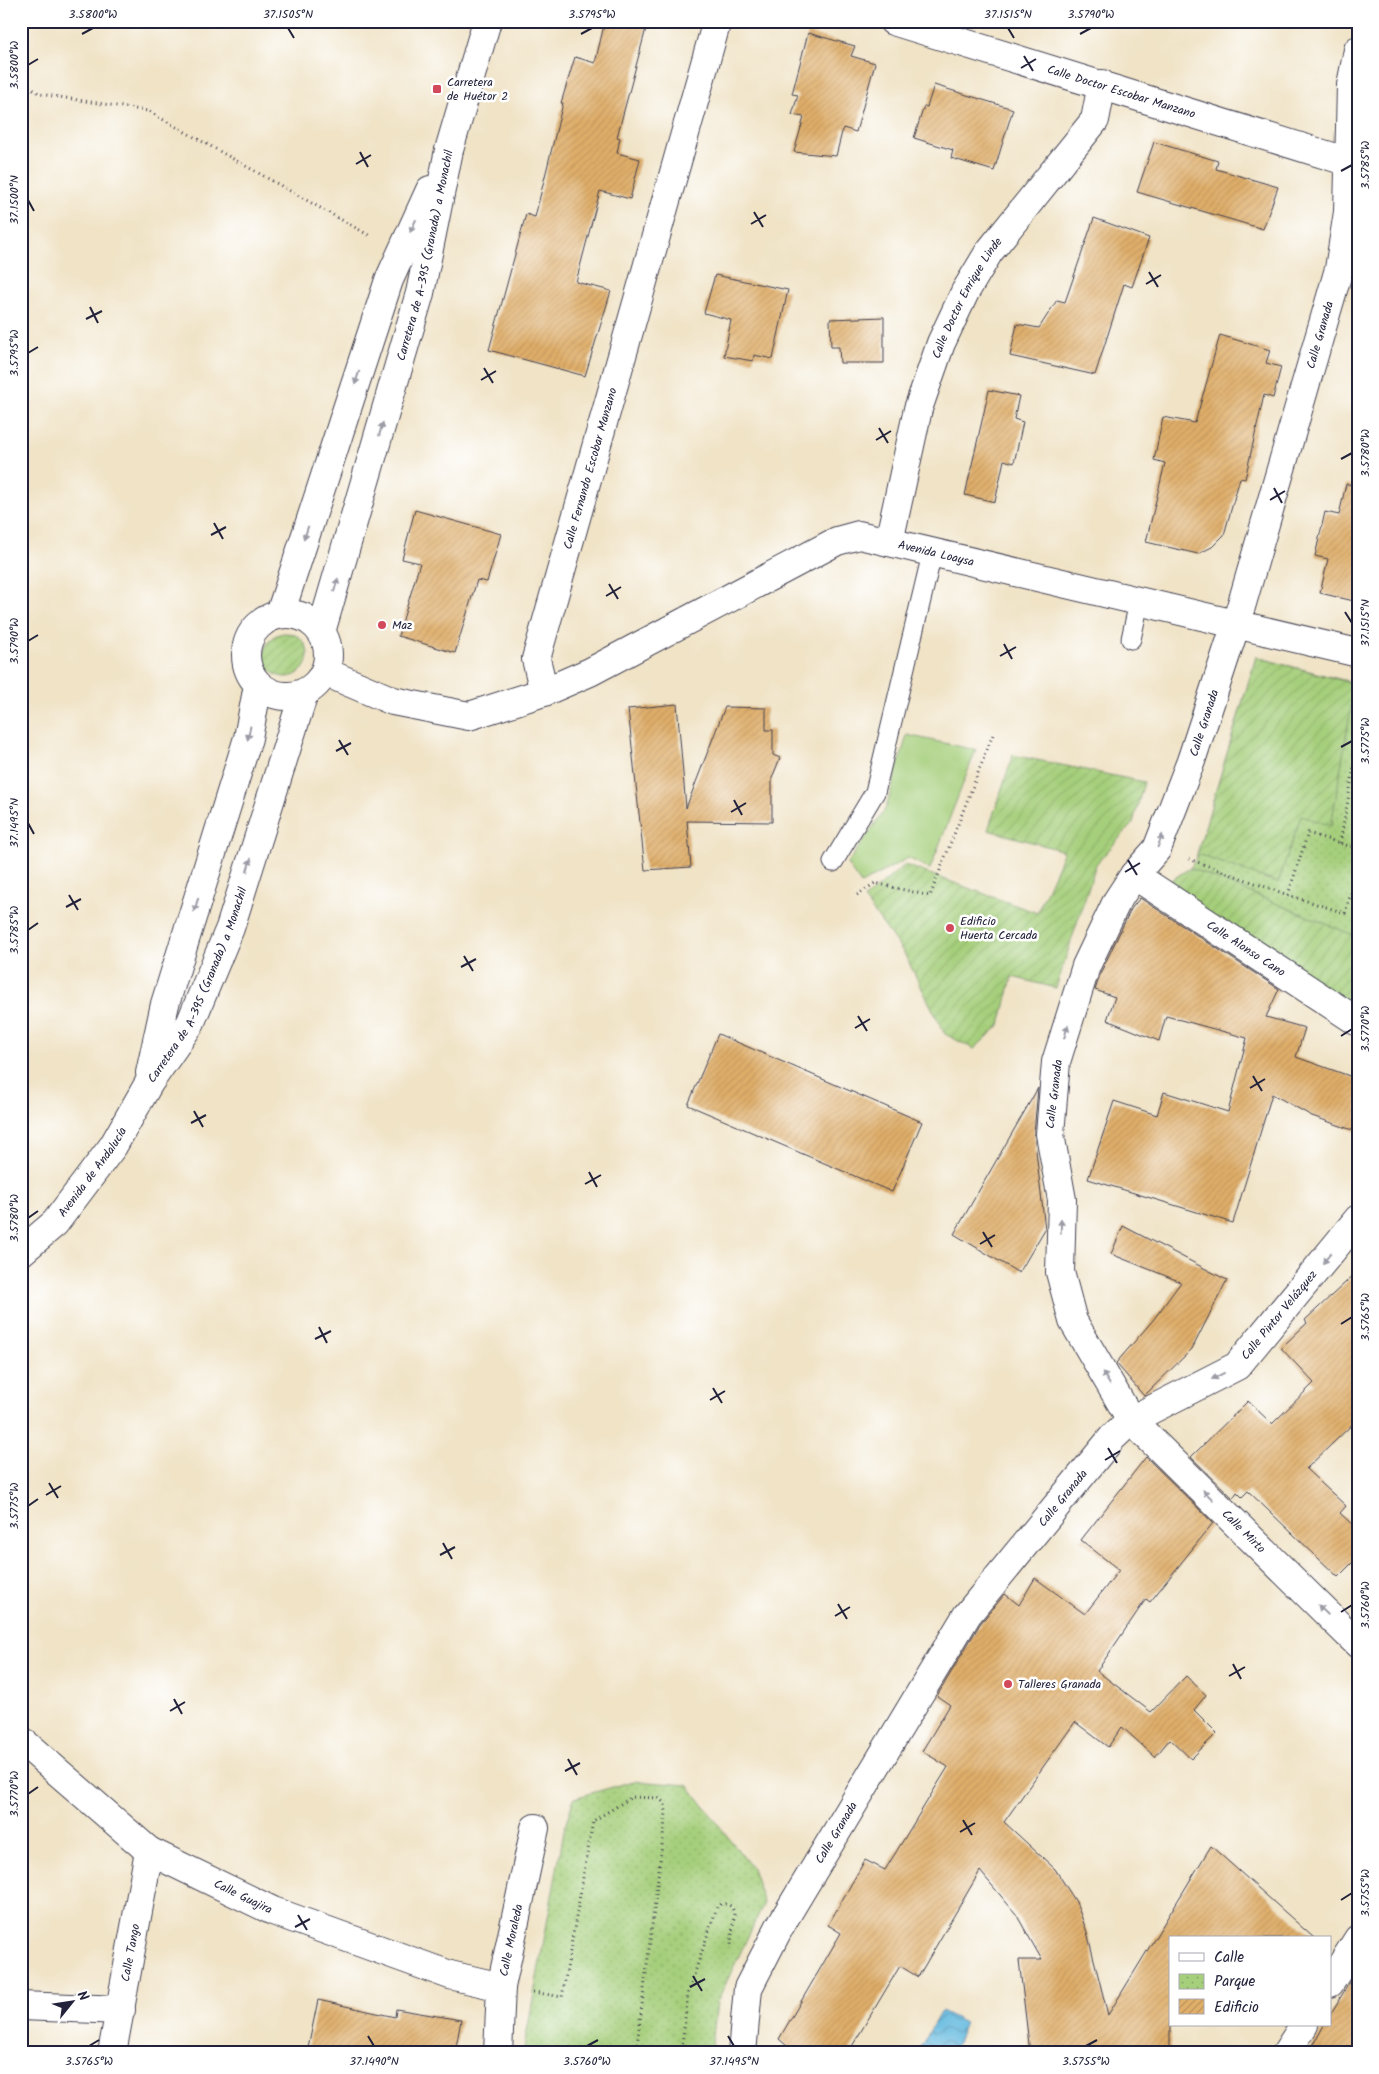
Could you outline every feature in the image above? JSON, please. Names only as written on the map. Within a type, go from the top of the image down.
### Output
[{"type":"street","points":[[449,150],[487,21]]},
{"type":"street","name":"Calle Fernando Escobar Manzano","points":[[544,692],[536,660],[716,21]]},
{"type":"street","name":"Calle Doctor Escobar Manzano","points":[[893,21],[1102,84],[1349,162]]},
{"type":"street","name":"Calle Granada","points":[[742,2053],[748,1988],[780,1926],[967,1614],[1112,1438],[1131,1420],[1073,1321],[1060,1272],[1062,1200],[1050,1134],[1056,1062],[1086,966],[1117,901],[1134,875],[1158,849],[1191,761],[1236,624],[1339,269],[1348,212],[1351,85],[1358,50]]},
{"type":"street","name":"Calle Doctor Enrique Linde","points":[[889,542],[918,409],[942,343],[966,292],[989,252],[1095,120],[1102,84]]},
{"type":"street","name":"Carretera de A-395 (Granada) a Monachil","points":[[280,614],[389,280],[449,150]]},
{"type":"street","name":"Carretera de A-395 (Granada) a Monachil","points":[[321,632],[420,293],[449,150]]},
{"type":"street","name":"Avenida Loaysa","points":[[544,692],[590,672],[837,541],[859,535],[932,554],[1358,653]]},
{"type":"street","points":[[280,614],[304,617],[321,632],[328,652],[325,672],[316,684],[304,693],[280,696],[258,685],[246,665],[247,642],[260,623],[280,614]]},
{"type":"street","points":[[325,672],[393,701],[469,716],[544,692]]},
{"type":"street","name":"Carretera de A-395 (Granada) a Monachil","points":[[148,1083],[165,1004],[248,738],[258,685]]},
{"type":"street","name":"Carretera de A-395 (Granada) a Monachil","points":[[148,1083],[190,1024],[230,928],[304,693]]},
{"type":"street","name":"Calle Alonso Cano","points":[[1134,875],[1358,1022]]},
{"type":"street","name":"Avenida de Andalucía","points":[[21,1252],[54,1223],[113,1146],[148,1083]]},
{"type":"street","name":"Calle Pintor Velázquez","points":[[1131,1420],[1237,1366],[1358,1219]]},
{"type":"street","name":"Calle Mirto","points":[[1131,1420],[1358,1644]]},
{"type":"street","name":"Calle Guajira","points":[[21,1740],[149,1851],[273,1911],[450,1975],[501,1987]]},
{"type":"street","name":"Calle Moraleda","points":[[498,2053],[501,1987],[535,1828]]},
{"type":"street","name":"Calle Tango","points":[[112,2053],[149,1851]]},
{"type":"street","points":[[1332,1980],[1358,1939]]},
{"type":"street","points":[[21,2006],[121,2010]]},
{"type":"street","points":[[1286,2053],[1303,2026]]},
{"type":"lane","points":[[833,862],[875,792],[932,554]]},
{"type":"lane","points":[[1131,639],[1138,602]]},
{"type":"path","points":[[21,80],[40,94],[148,111],[348,224],[402,252]]},
{"type":"path","points":[[857,895],[875,883],[930,896],[994,732]]},
{"type":"path","points":[[1340,843],[1358,746]]},
{"type":"path","points":[[1288,895],[1308,833],[1358,849]]},
{"type":"path","points":[[1181,856],[1288,895],[1345,913],[1358,870]]},
{"type":"path","points":[[534,1992],[562,1997],[593,1821],[632,1797],[659,1798],[665,1804],[666,1813],[636,2053]]},
{"type":"path","points":[[681,2053],[688,1993],[717,1907],[727,1903],[732,1907],[734,1914],[730,1953]]},
{"type":"green space","points":[[286,633],[298,637],[304,643],[308,655],[304,667],[298,673],[286,677],[274,673],[268,667],[264,655],[268,643],[274,637]]},
{"type":"green space","points":[[1256,657],[1358,684],[1358,1016],[1161,887],[1190,868],[1195,861]]},
{"type":"green space","points":[[1256,657],[1355,684],[1331,826],[1301,816],[1278,883],[1197,854]]},
{"type":"green space","points":[[907,735],[976,750],[930,869],[908,858],[861,884],[847,864],[886,808]]},
{"type":"green space","points":[[1013,755],[1144,782],[1133,823],[1096,864],[1056,988],[1012,977],[1000,1025],[974,1049],[945,1034],[904,953],[864,899],[905,865],[1037,913],[1064,851],[988,830]]},
{"type":"green space","points":[[1190,868],[1358,937],[1358,1016],[1161,887]]},
{"type":"green space","points":[[634,1781],[688,1785],[752,1868],[764,1903],[717,2002],[711,2053],[523,2053],[565,1826],[574,1798]]},
{"type":"water","points":[[941,2011],[965,2023],[955,2047],[964,2053],[917,2053]]},
{"type":"building","points":[[605,21],[648,21],[617,137],[620,138],[617,153],[640,159],[630,199],[600,191],[576,282],[611,291],[585,376],[489,350],[526,214],[535,217],[563,103],[561,103],[575,57],[595,63]]},
{"type":"building","points":[[808,33],[855,46],[851,56],[875,63],[856,132],[843,128],[836,156],[794,152],[804,117],[792,115],[798,95],[792,94]]},
{"type":"building","points":[[934,85],[1013,109],[994,171],[951,158],[953,150],[914,138],[924,106],[927,107]]},
{"type":"building","points":[[1154,142],[1218,161],[1216,169],[1278,187],[1263,229],[1137,192]]},
{"type":"building","points":[[1094,218],[1149,238],[1132,287],[1124,284],[1095,375],[1010,356],[1017,324],[1039,328],[1057,300],[1065,302]]},
{"type":"building","points":[[715,275],[788,290],[773,359],[754,355],[753,361],[724,356],[731,320],[704,313]]},
{"type":"building","points":[[884,317],[884,363],[840,363],[839,347],[831,347],[830,319]]},
{"type":"building","points":[[1220,335],[1270,350],[1266,363],[1281,367],[1273,398],[1264,395],[1245,479],[1240,478],[1224,535],[1212,547],[1198,554],[1146,542],[1165,463],[1154,460],[1163,417],[1195,423]]},
{"type":"building","points":[[989,390],[1019,396],[1014,419],[1023,422],[1014,463],[1004,460],[995,502],[965,495]]},
{"type":"building","points":[[1346,484],[1358,485],[1358,602],[1320,593],[1328,559],[1315,556],[1325,512],[1339,515]]},
{"type":"building","points":[[415,510],[501,534],[487,582],[477,580],[455,653],[398,636],[420,563],[402,559]]},
{"type":"building","points":[[677,704],[686,808],[725,707],[766,708],[766,730],[773,730],[773,755],[780,758],[772,778],[772,822],[687,821],[691,867],[645,870],[628,709]]},
{"type":"building","points":[[1140,898],[1279,989],[1266,1017],[1305,1028],[1296,1057],[1358,1079],[1358,1132],[1312,1116],[1272,1094],[1233,1223],[1088,1179],[1114,1101],[1157,1115],[1164,1092],[1228,1112],[1247,1038],[1166,1016],[1159,1041],[1107,1020],[1115,997],[1095,990],[1101,972],[1131,909]]},
{"type":"building","points":[[718,1034],[922,1122],[892,1192],[688,1105]]},
{"type":"building","points":[[1038,1088],[1034,1133],[1045,1229],[1019,1273],[954,1234]]},
{"type":"building","points":[[1123,1226],[1227,1280],[1192,1349],[1144,1396],[1116,1363],[1154,1319],[1181,1282],[1111,1254]]},
{"type":"building","points":[[1358,1271],[1358,1419],[1306,1469],[1346,1506],[1340,1513],[1358,1530],[1358,1557],[1338,1577],[1248,1491],[1242,1497],[1237,1492],[1233,1498],[1191,1457],[1248,1401],[1272,1424],[1314,1383],[1281,1348],[1307,1323],[1305,1320]]},
{"type":"building","points":[[1146,1457],[1213,1523],[1150,1602],[1146,1599],[1097,1671],[1151,1712],[1186,1676],[1206,1695],[1194,1710],[1217,1733],[1191,1759],[1170,1739],[1155,1757],[1122,1727],[1108,1747],[1075,1722],[1004,1822],[1055,1869],[1076,1902],[1087,1932],[1108,2015],[1211,1846],[1312,1936],[1169,1936],[1170,2053],[1030,2053],[1019,1960],[1042,1960],[1016,1914],[980,1871],[918,1977],[900,1966],[848,2053],[795,2053],[779,2039],[841,1933],[828,1925],[865,1860],[885,1870],[948,1767],[922,1751],[950,1705],[937,1696],[980,1624],[1005,1594],[1019,1605],[1035,1578],[1085,1614],[1119,1570],[1081,1540]]},
{"type":"building","points":[[1358,1968],[1358,2053],[1309,2053],[1323,2026],[1332,2026],[1332,2012]]},
{"type":"building","points":[[318,2000],[395,2017],[396,2009],[461,2020],[455,2053],[307,2053]]},
{"type":"place","name":"Carretera de Huétor 2","points":[[437,89]]},
{"type":"place","name":"Maz","points":[[382,625]]},
{"type":"place","name":"Edificio Huerta Cercada","points":[[950,928]]},
{"type":"place","name":"Talleres Granada","points":[[1008,1684]]}]
